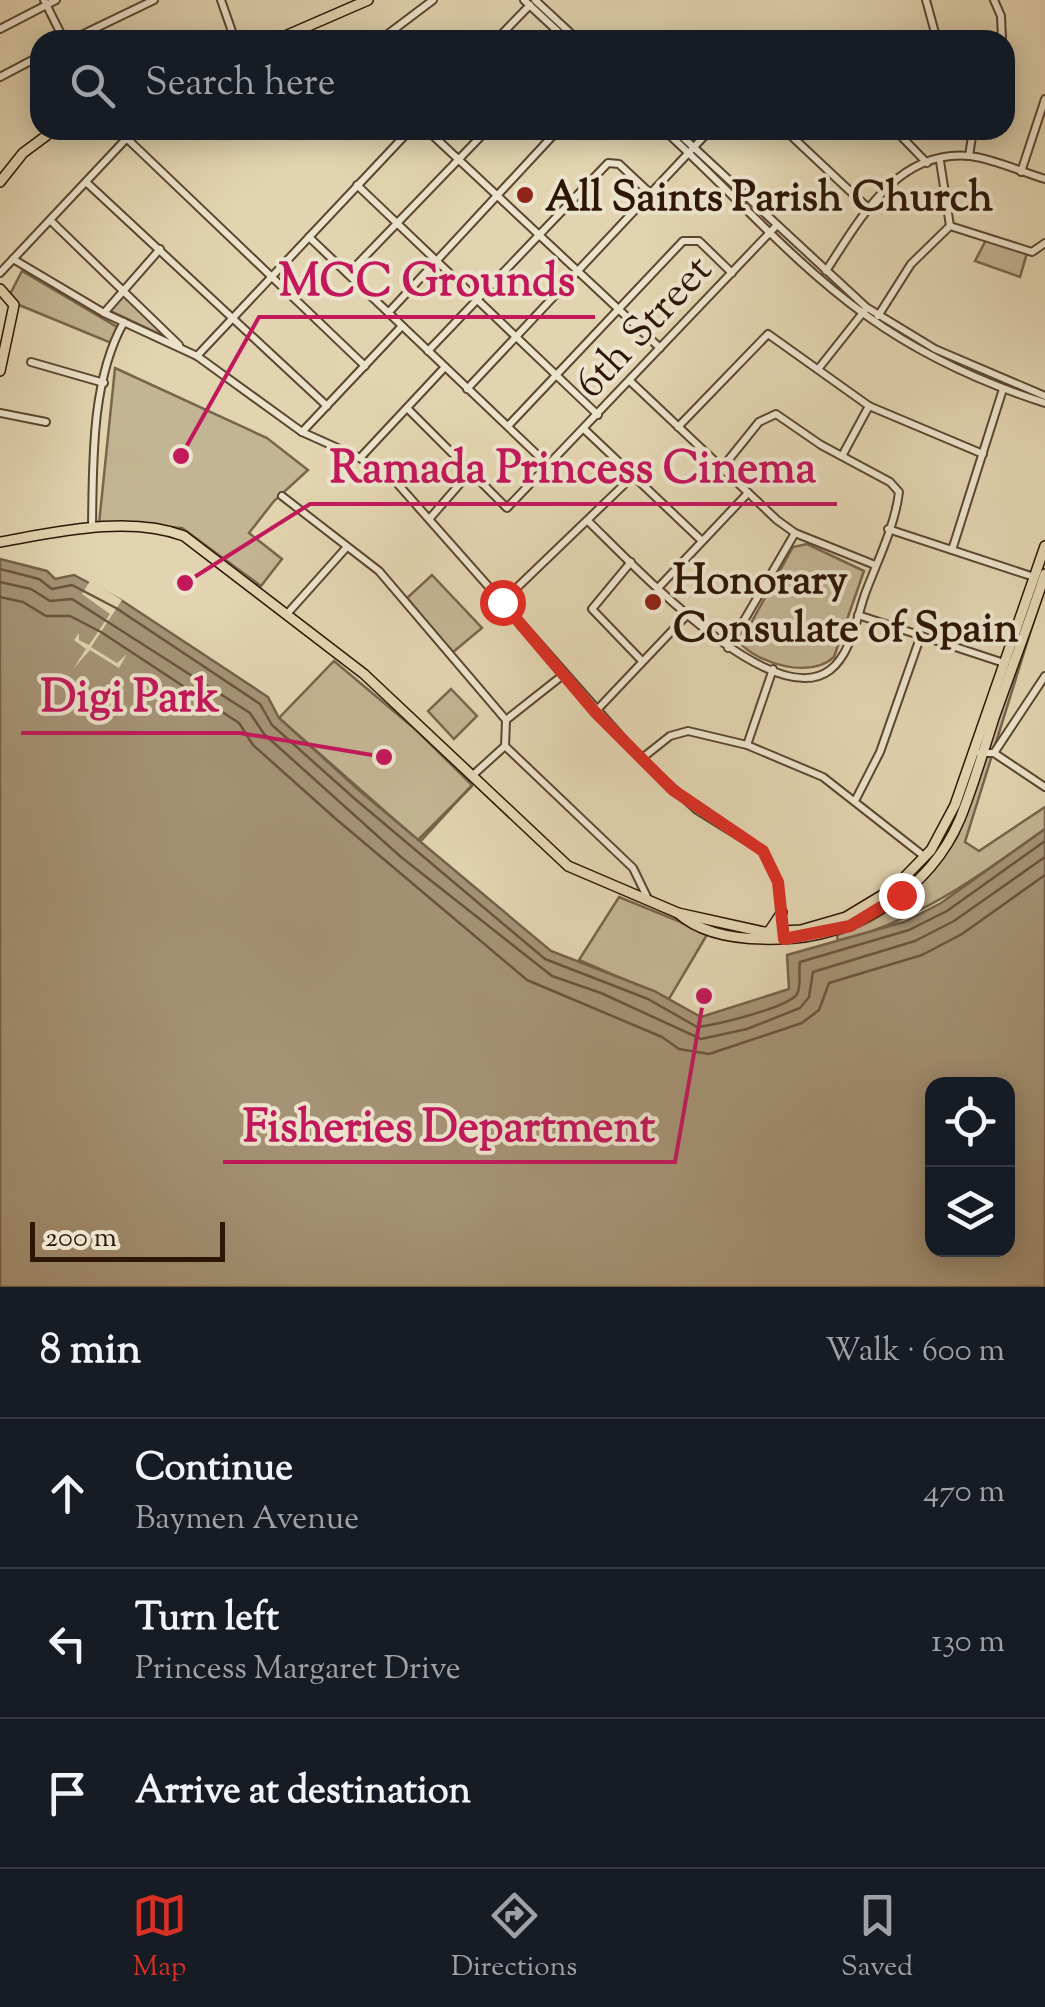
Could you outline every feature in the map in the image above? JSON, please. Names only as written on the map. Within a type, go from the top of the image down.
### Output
[{"type":"main road","points":[[299,30],[368,0]]},
{"type":"main road","points":[[0,182],[23,153],[41,140]]},
{"type":"main road","points":[[0,289],[14,304],[0,372]]},
{"type":"main road","points":[[0,542],[92,529],[156,529],[184,536],[364,674],[568,866],[678,913],[783,935],[846,917],[880,899],[929,860]]},
{"type":"main road","points":[[678,913],[687,921],[726,934],[825,934],[870,916],[901,895],[959,821],[1041,578],[1045,546]]},
{"type":"main road","points":[[983,753],[1004,663],[1041,578]]},
{"type":"main road","points":[[782,912],[788,926],[801,930]]},
{"type":"main road","points":[[764,932],[776,926],[782,912]]},
{"type":"street","points":[[0,28],[45,2],[56,0]]},
{"type":"street","points":[[90,30],[154,0]]},
{"type":"street","points":[[221,0],[232,30]]},
{"type":"street","points":[[394,30],[434,0]]},
{"type":"street","points":[[926,0],[935,30]]},
{"type":"street","points":[[994,0],[1002,30]]},
{"type":"street","points":[[505,30],[531,1]]},
{"type":"street","points":[[531,1],[558,30]]},
{"type":"street","points":[[531,1],[566,30]]},
{"type":"street","points":[[45,2],[62,30]]},
{"type":"street","points":[[0,77],[30,61]]},
{"type":"street","points":[[1021,172],[1045,99]]},
{"type":"street","points":[[0,273],[125,140]]},
{"type":"street","points":[[127,140],[364,366]]},
{"type":"street","points":[[197,356],[400,140]]},
{"type":"street","points":[[438,140],[660,348]]},
{"type":"street","points":[[348,274],[478,140]]},
{"type":"street","points":[[388,312],[549,140]]},
{"type":"street","points":[[678,140],[692,150]]},
{"type":"street","points":[[684,140],[864,310],[1003,389],[1045,400]]},
{"type":"street","points":[[467,389],[701,140]]},
{"type":"street","points":[[796,140],[868,208]]},
{"type":"street","points":[[905,140],[927,163]]},
{"type":"street","points":[[969,156],[971,140]]},
{"type":"street","points":[[826,271],[868,208],[896,178],[927,163],[969,156],[1045,179]]},
{"type":"street","points":[[940,161],[950,226]]},
{"type":"street","points":[[428,351],[608,163],[619,164],[651,194]]},
{"type":"street","points":[[86,182],[327,406]]},
{"type":"street","points":[[357,185],[598,414]]},
{"type":"street","points":[[50,221],[180,346]]},
{"type":"street","points":[[950,226],[1032,252],[1045,243]]},
{"type":"street","points":[[877,319],[911,264],[950,226]]},
{"type":"street","points":[[774,228],[826,271],[864,310]]},
{"type":"street","name":"6th Street","points":[[471,471],[507,508],[774,228]]},
{"type":"street","points":[[309,237],[547,464]]},
{"type":"street","points":[[508,426],[554,374],[691,238],[732,273]]},
{"type":"street","points":[[104,313],[160,249]]},
{"type":"street","points":[[13,259],[104,313],[180,346],[302,432],[360,458],[396,482],[431,516],[562,675],[641,759],[697,810],[763,851],[774,870],[783,935]]},
{"type":"street","points":[[819,368],[864,310]]},
{"type":"street","points":[[92,529],[106,362],[124,322]]},
{"type":"street","points":[[302,432],[402,326]]},
{"type":"street","points":[[678,427],[768,334],[868,406],[983,454]]},
{"type":"street","points":[[31,362],[104,383]]},
{"type":"street","points":[[360,458],[445,367]]},
{"type":"street","points":[[978,374],[1045,400]]},
{"type":"street","points":[[630,381],[748,494],[795,533],[876,565]]},
{"type":"street","points":[[952,550],[1003,389]]},
{"type":"street","points":[[842,456],[868,406]]},
{"type":"street","points":[[406,408],[471,471],[431,516]]},
{"type":"street","points":[[0,413],[46,422]]},
{"type":"street","points":[[588,522],[728,648],[772,669],[815,678],[827,672],[845,650],[898,498],[896,486],[776,414],[759,422],[722,468]]},
{"type":"street","points":[[584,430],[702,541]]},
{"type":"street","points":[[502,602],[633,476]]},
{"type":"street","points":[[658,588],[748,494]]},
{"type":"street","points":[[282,496],[379,572],[506,720],[506,746],[633,868],[650,901]]},
{"type":"street","points":[[888,529],[1041,578]]},
{"type":"street","points":[[728,648],[795,533]]},
{"type":"street","points":[[287,614],[346,548]]},
{"type":"street","points":[[631,562],[592,609],[642,662]]},
{"type":"street","points":[[595,712],[687,615]]},
{"type":"street","points":[[858,615],[1004,663]]},
{"type":"street","points":[[856,799],[880,752],[920,638]]},
{"type":"street","points":[[747,745],[772,669]]},
{"type":"street","points":[[506,720],[562,675]]},
{"type":"street","points":[[1044,682],[983,753],[1045,787]]},
{"type":"street","points":[[641,759],[670,736],[688,732],[747,745],[794,762],[856,799],[929,860]]},
{"type":"street","points":[[473,775],[506,746]]},
{"type":"street","points":[[624,891],[636,877]]},
{"type":"shaded area","points":[[987,238],[1027,253],[1020,277],[975,261]]},
{"type":"shaded area","points":[[22,271],[117,327],[116,345],[7,300]]},
{"type":"shaded area","points":[[120,292],[176,342],[106,309]]},
{"type":"shaded area","points":[[115,368],[267,438],[308,470],[274,501],[249,533],[282,559],[261,586],[182,528],[99,524]]},
{"type":"shaded area","points":[[807,544],[864,571],[834,657],[824,664],[799,668],[759,657],[740,643],[793,547]]},
{"type":"shaded area","points":[[432,575],[482,628],[452,653],[407,598]]},
{"type":"shaded area","points":[[1045,585],[965,842],[979,851],[1045,807],[1045,829],[921,909],[838,942],[837,935],[874,919],[906,897],[957,837]]},
{"type":"shaded area","points":[[334,661],[415,729],[472,785],[420,842],[279,718]]},
{"type":"shaded area","points":[[451,689],[477,716],[454,739],[428,711]]},
{"type":"shaded area","points":[[619,897],[708,933],[669,999],[579,960]]},
{"type":"water","points":[[0,559],[47,571],[55,579],[74,575],[121,600],[268,697],[279,718],[361,792],[551,951],[654,991],[701,1017],[789,989],[787,955],[904,922],[941,903],[1045,829],[1045,1287],[0,1287]]},
{"type":"pier","points":[[90,581],[122,600],[91,647],[117,663],[127,654],[119,668],[90,650],[73,669],[86,649],[74,640],[79,633],[79,640],[89,645],[110,614],[82,594]]},
{"type":"waterway","points":[[418,840],[472,786]]},
{"type":"place","name":"All Saints Parish Church","points":[[525,195]]},
{"type":"place","name":"MCC Grounds","points":[[181,456]]},
{"type":"place","name":"Ramada Princess Cinema","points":[[185,583]]},
{"type":"place","name":"Honorary Consulate of Spain","points":[[653,602]]},
{"type":"place","name":"Digi Park","points":[[384,757]]},
{"type":"place","name":"Fisheries Department","points":[[704,996]]},
{"type":"route","points":[[502,602],[595,712],[673,790],[697,810],[744,835],[763,851],[778,882],[784,939],[825,934],[850,926],[901,895]]}]
